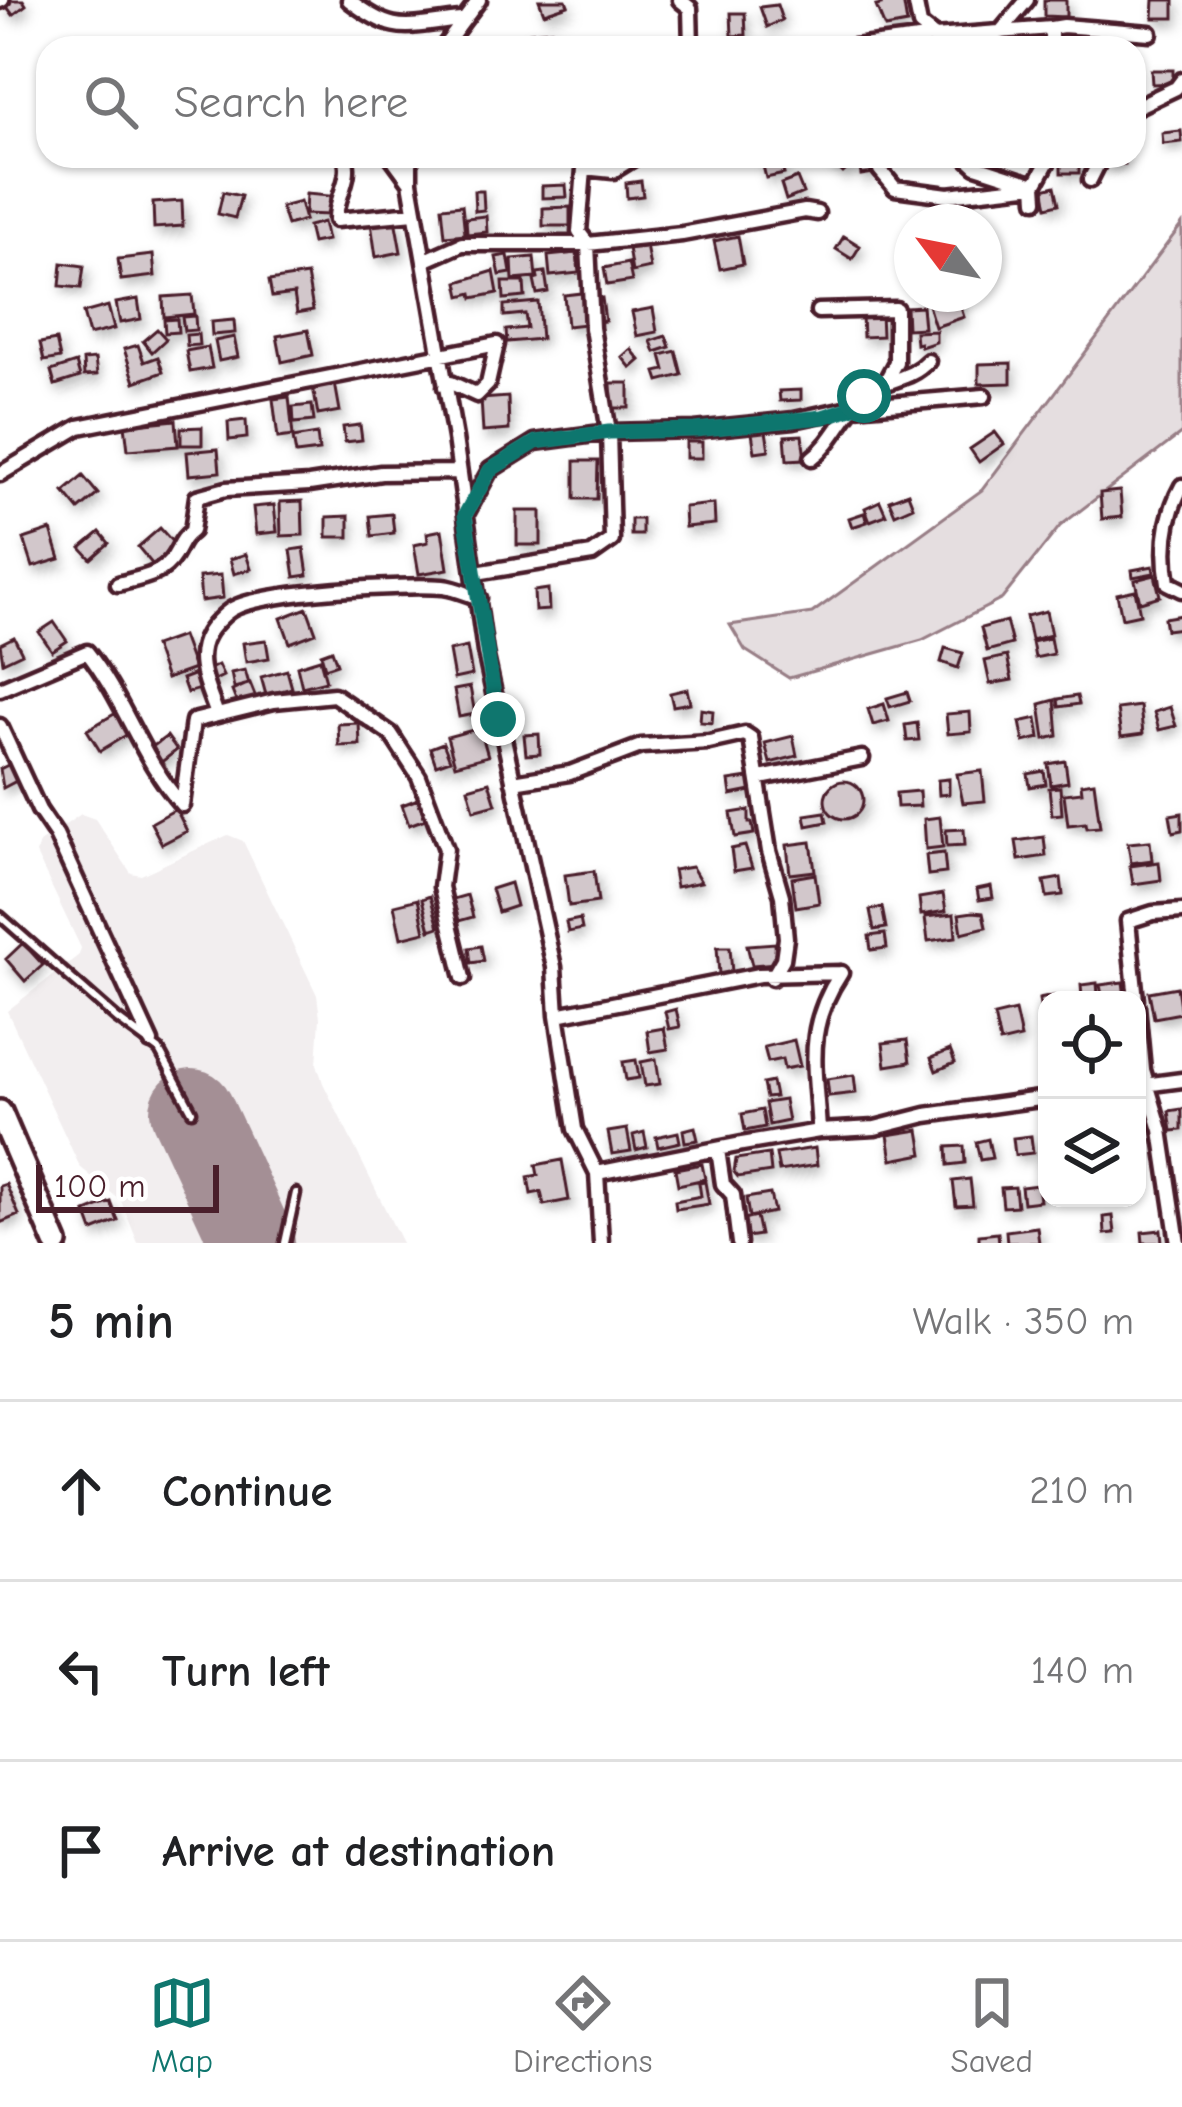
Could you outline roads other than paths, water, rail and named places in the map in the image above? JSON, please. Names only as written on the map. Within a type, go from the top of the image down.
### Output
[{"type":"highway","points":[[1,1119],[56,1243]]},
{"type":"street","points":[[349,0],[368,18],[387,25],[460,20]]},
{"type":"street","points":[[450,36],[479,0]]},
{"type":"street","points":[[680,0],[690,8],[691,36]]},
{"type":"street","points":[[694,36],[700,0]]},
{"type":"street","points":[[915,0],[920,25],[934,36]]},
{"type":"street","points":[[998,36],[1027,0]]},
{"type":"street","points":[[948,36],[1051,28],[1150,33]]},
{"type":"street","points":[[1051,28],[1051,36]]},
{"type":"street","points":[[1146,102],[1176,88],[1182,80]]},
{"type":"street","points":[[346,168],[336,220],[416,213]]},
{"type":"street","points":[[397,168],[410,182]]},
{"type":"street","points":[[410,168],[485,652],[554,967],[575,1130],[597,1173],[601,1243]]},
{"type":"street","points":[[476,573],[603,548],[612,539],[609,432],[596,362],[588,244],[579,232],[584,168]]},
{"type":"street","points":[[880,168],[895,188],[926,194],[1035,185]]},
{"type":"street","points":[[982,168],[1035,185]]},
{"type":"street","points":[[1036,200],[1035,185],[1044,168]]},
{"type":"street","points":[[1090,179],[1096,168]]},
{"type":"street","points":[[426,260],[462,244],[588,244],[817,213]]},
{"type":"street","points":[[818,311],[896,309],[896,362],[884,384]]},
{"type":"street","points":[[0,474],[79,427],[497,344],[488,384],[477,395],[451,383],[445,387]]},
{"type":"street","points":[[812,458],[827,446],[839,421],[854,407],[884,384],[916,374],[928,361]]},
{"type":"street","points":[[465,515],[490,470],[536,442],[609,432],[794,420],[854,407],[984,396]]},
{"type":"street","points":[[118,584],[160,572],[173,558],[181,539],[192,531],[196,496],[381,473],[459,472]]},
{"type":"street","points":[[1182,486],[1168,519],[1163,560],[1168,583],[1182,590]]},
{"type":"street","points":[[217,715],[202,675],[201,654],[207,635],[231,609],[274,596],[363,590],[446,587],[478,598]]},
{"type":"street","points":[[0,688],[87,652],[116,692],[144,754],[182,805],[193,721],[274,701],[334,695],[392,734],[419,777],[446,849],[441,887],[463,978]]},
{"type":"street","points":[[0,726],[151,1042]]},
{"type":"street","points":[[513,782],[570,773],[640,746],[709,742],[745,734],[756,749],[787,938],[783,959],[772,978]]},
{"type":"street","points":[[760,778],[862,758]]},
{"type":"street","points":[[1136,991],[1128,921],[1182,911]]},
{"type":"street","points":[[557,1015],[706,989],[741,978],[841,973],[826,995],[812,1044],[819,1131]]},
{"type":"street","points":[[1146,1085],[1182,1080]]},
{"type":"street","points":[[1146,1091],[1167,1159],[1178,1243]]},
{"type":"street","points":[[597,1173],[819,1131],[875,1127],[1040,1099]]},
{"type":"street","points":[[718,1150],[723,1184],[733,1195],[739,1243]]},
{"type":"lane","points":[[0,916],[117,1019],[151,1042],[192,1111]]},
{"type":"lane","points":[[285,1243],[296,1193]]}]
